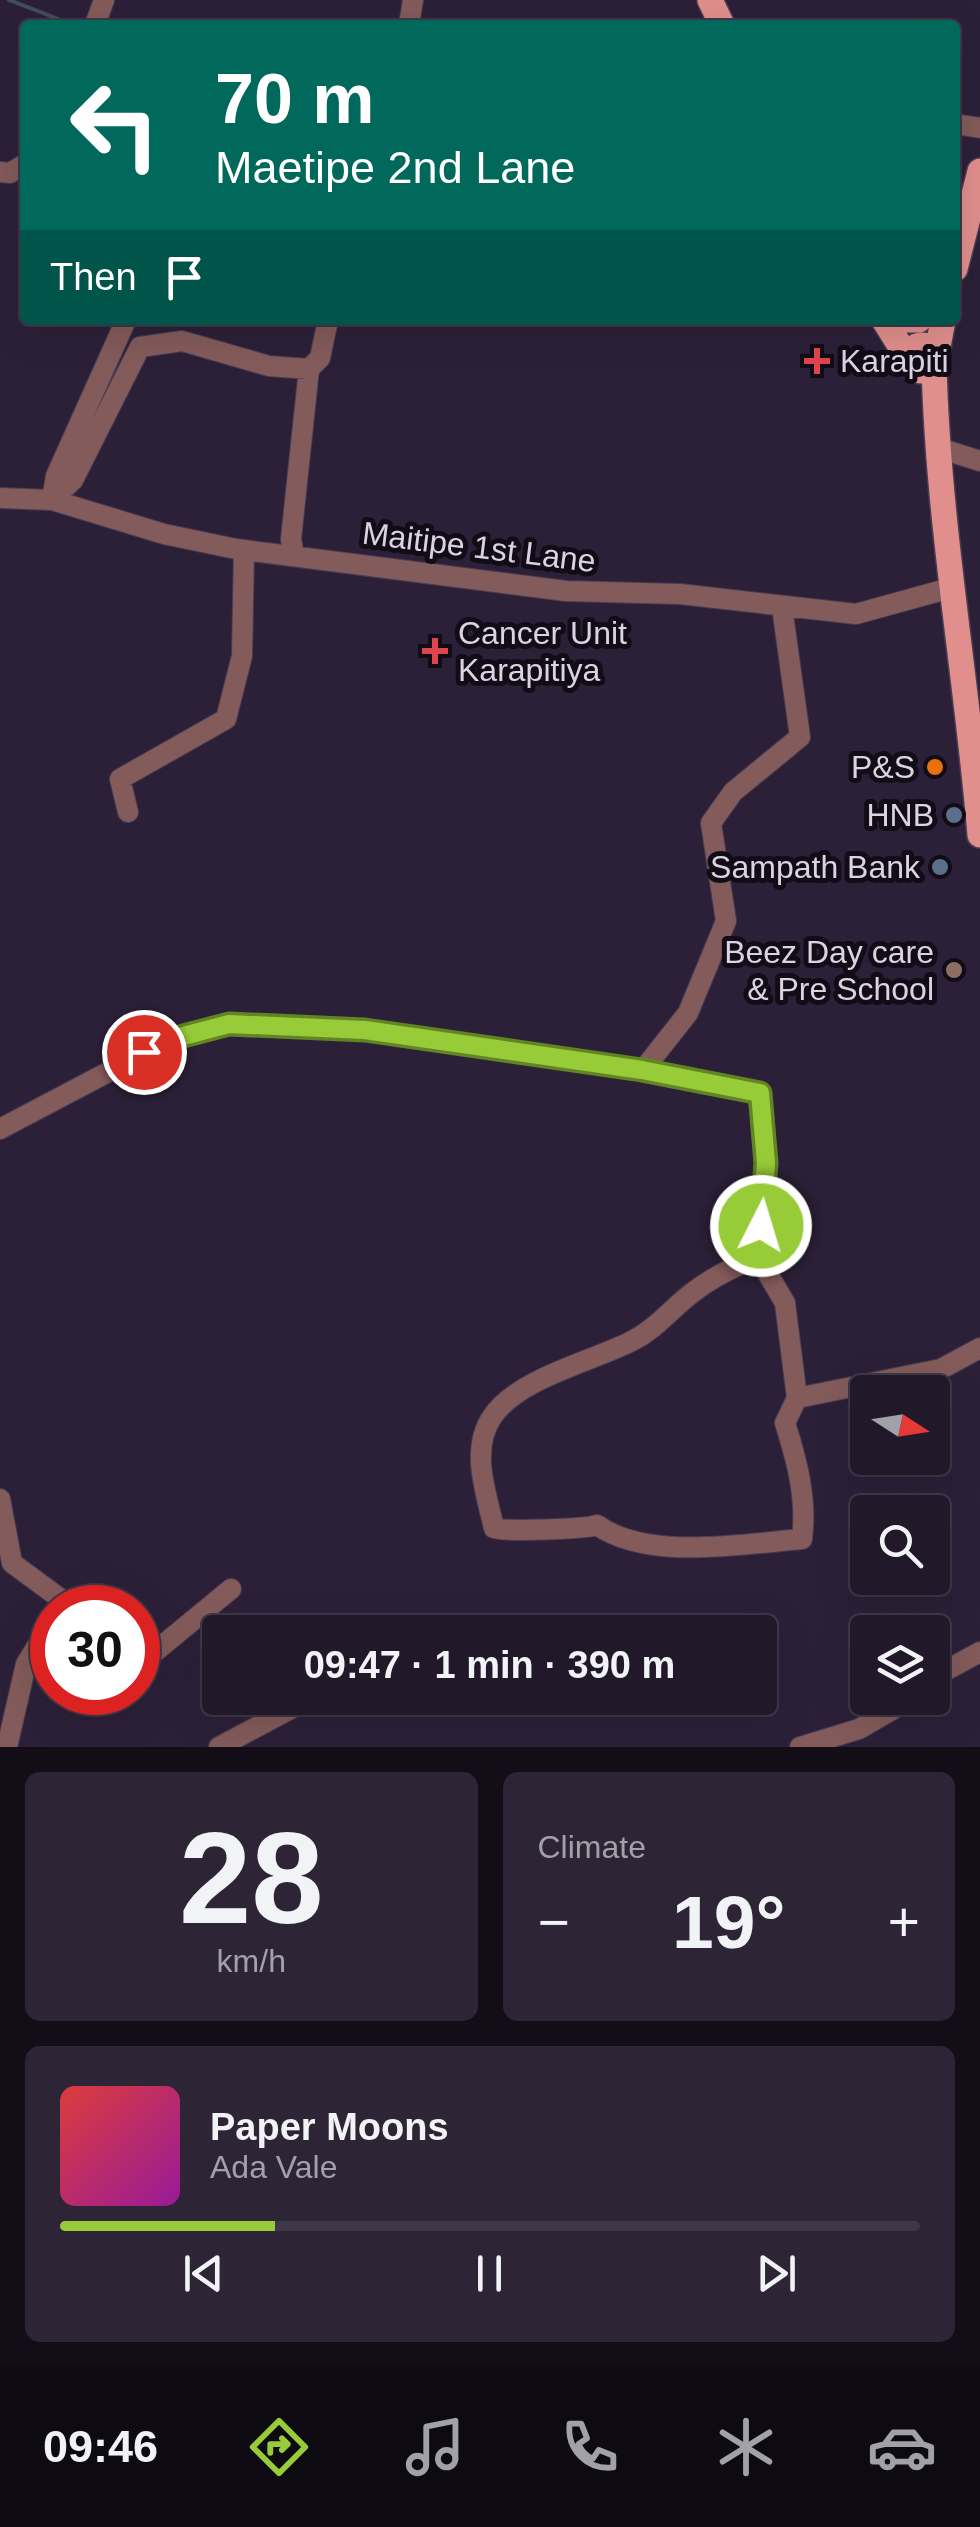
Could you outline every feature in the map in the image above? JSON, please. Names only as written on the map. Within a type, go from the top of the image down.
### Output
[{"type":"main road","points":[[960,251],[978,188]]},
{"type":"main road","points":[[894,325],[922,352],[935,406],[980,835]]},
{"type":"main road","points":[[894,325],[922,352]]},
{"type":"main road","points":[[922,352],[931,325]]},
{"type":"main road","points":[[922,352],[940,325]]},
{"type":"street","points":[[52,500],[56,476],[124,325]]},
{"type":"street","points":[[294,556],[291,539],[310,369],[320,358],[327,325]]},
{"type":"street","points":[[52,500],[73,480],[140,347],[182,341],[269,366],[310,369]]},
{"type":"street","points":[[939,448],[980,461]]},
{"type":"street","name":"Maitipe 1st Lane","points":[[0,498],[52,500],[164,534],[244,550],[566,591],[680,594],[856,614],[954,588]]},
{"type":"street","points":[[128,812],[120,779],[226,719],[242,656],[244,550]]},
{"type":"street","points":[[642,1070],[688,1012],[726,921],[712,823],[733,792],[800,738],[782,607]]},
{"type":"street","points":[[0,1128],[168,1040],[229,1024],[365,1030],[642,1070],[760,1093],[766,1163],[758,1257],[785,1304],[796,1398],[785,1423],[797,1459],[805,1513],[802,1538],[693,1548],[612,1536],[597,1525],[581,1530],[543,1526],[506,1533],[494,1528],[480,1463],[483,1437],[493,1415],[512,1398],[572,1364],[632,1341],[667,1318],[691,1294],[758,1257]]},
{"type":"street","points":[[796,1398],[941,1369],[980,1348]]},
{"type":"street","points":[[0,1502],[12,1563],[40,1585]]},
{"type":"street","points":[[160,1647],[231,1589]]},
{"type":"street","points":[[950,1668],[980,1652]]},
{"type":"street","points":[[7,1747],[30,1658]]},
{"type":"street","points":[[219,1747],[278,1715]]},
{"type":"street","points":[[800,1747],[859,1729],[883,1715]]},
{"type":"waterway","points":[[9,0],[61,20]]},
{"type":"place","name":"Karapiti","points":[[817,361]]},
{"type":"place","name":"Cancer Unit Karapitiya","points":[[435,651]]},
{"type":"place","name":"P&S","points":[[935,767]]},
{"type":"place","name":"HNB","points":[[954,815]]},
{"type":"place","name":"Sampath Bank","points":[[940,867]]},
{"type":"place","name":"Beez Day care & Pre School","points":[[954,970]]},
{"type":"route","points":[[144,1052],[168,1040],[229,1024],[365,1030],[642,1070],[760,1093],[766,1163],[761,1226]]}]
